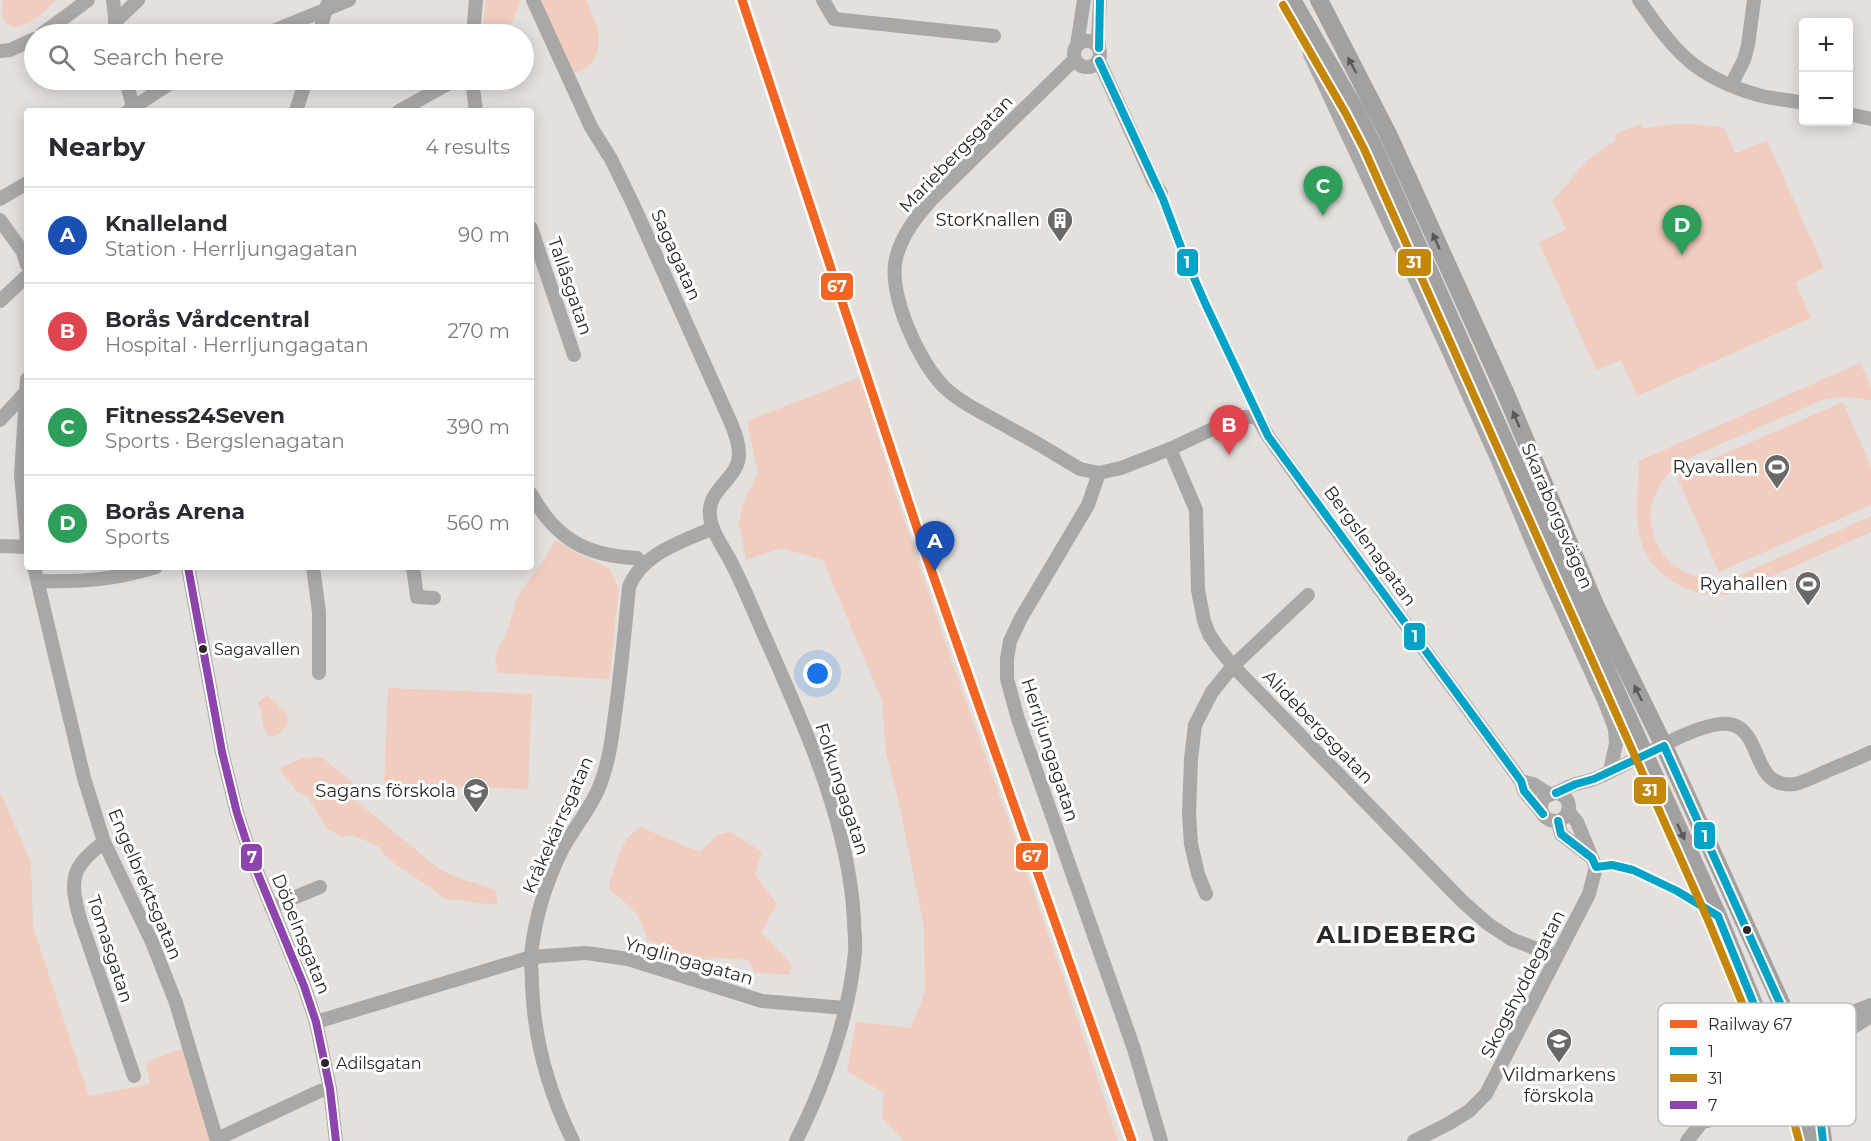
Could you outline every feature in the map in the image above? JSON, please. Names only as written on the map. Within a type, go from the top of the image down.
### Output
[{"type":"main road","name":"Skaraborgsvägen","points":[[1292,0],[1355,109],[1373,145],[1718,916],[1752,1003]]},
{"type":"main road","name":"Skaraborgsvägen","points":[[1319,0],[1388,134],[1505,392],[1596,607],[1664,746],[1780,1003]]},
{"type":"main road","points":[[1806,1126],[1810,1141]]},
{"type":"main road","points":[[1820,1126],[1823,1141]]},
{"type":"street","points":[[56,24],[88,0]]},
{"type":"street","points":[[113,0],[116,24]]},
{"type":"street","points":[[119,24],[138,0]]},
{"type":"street","points":[[287,24],[327,5],[349,0]]},
{"type":"street","points":[[473,24],[476,0]]},
{"type":"street","name":"Sagagatan","points":[[533,0],[591,127],[611,159],[633,204],[738,442],[737,465],[714,496],[710,507],[713,528]]},
{"type":"street","points":[[824,0],[834,19],[994,36]]},
{"type":"street","points":[[1084,0],[1076,52],[1077,63],[1086,67],[1091,66],[1099,54],[1100,0]]},
{"type":"street","points":[[1639,0],[1677,51],[1694,66],[1731,86],[1760,95],[1799,102]]},
{"type":"street","points":[[1731,86],[1744,60],[1754,0]]},
{"type":"street","points":[[322,24],[327,5]]},
{"type":"street","points":[[1307,29],[1310,54],[1444,341],[1604,700],[1615,729],[1616,744],[1610,771]]},
{"type":"street","points":[[1076,52],[1084,40],[1093,42],[1154,182],[1161,193]]},
{"type":"street","points":[[0,51],[10,50],[24,44]]},
{"type":"street","name":"Mariebergsgatan","points":[[1076,52],[912,222],[896,260],[896,288],[910,333],[929,370],[944,387],[953,395],[1080,469],[1099,473]]},
{"type":"street","points":[[128,90],[132,108]]},
{"type":"street","points":[[135,108],[161,90]]},
{"type":"street","points":[[297,108],[303,90]]},
{"type":"street","points":[[404,108],[437,90]]},
{"type":"street","points":[[473,90],[476,108]]},
{"type":"street","points":[[1853,115],[1871,119]]},
{"type":"street","points":[[0,199],[24,185]]},
{"type":"street","points":[[0,220],[13,236],[24,258]]},
{"type":"street","name":"Tallåsgatan","points":[[534,237],[574,355]]},
{"type":"street","points":[[0,301],[24,279]]},
{"type":"street","points":[[0,420],[24,389]]},
{"type":"street","name":"Bergslenagatan","points":[[1170,449],[1221,425],[1245,417],[1257,417],[1303,485],[1543,814]]},
{"type":"street","points":[[24,422],[21,475],[24,508]]},
{"type":"street","points":[[1099,473],[1121,468],[1170,449]]},
{"type":"street","name":"Alidebergsgatan","points":[[1170,449],[1196,510],[1198,590],[1204,621],[1216,646],[1462,901],[1488,924],[1511,939],[1556,956]]},
{"type":"street","name":"Herrljungagatan","points":[[1099,473],[1088,506],[1021,618],[1010,641],[1007,679],[1018,719],[1134,1049],[1161,1141]]},
{"type":"street","points":[[534,499],[541,512],[557,530],[577,544],[615,557],[637,558],[644,564]]},
{"type":"street","name":"Kråkekärrsgatan","points":[[573,1141],[559,1113],[543,1067],[533,1014],[531,957],[539,911],[561,852],[591,806],[609,754],[629,587],[633,575],[653,556],[713,528]]},
{"type":"street","name":"Folkungagatan","points":[[713,528],[734,567],[800,717],[846,852],[853,899],[855,950],[845,1008],[824,1076],[796,1141]]},
{"type":"street","points":[[0,546],[24,547]]},
{"type":"street","points":[[36,574],[106,579],[146,570]]},
{"type":"street","name":"Döbelnsgatan","points":[[189,570],[225,762],[240,823],[316,1022],[330,1089],[336,1141]]},
{"type":"street","points":[[313,570],[319,612],[319,673]]},
{"type":"street","points":[[413,570],[417,597],[434,598]]},
{"type":"street","name":"Engelbrektsgatan","points":[[36,574],[84,778],[104,842],[152,942],[176,1003],[217,1140]]},
{"type":"street","points":[[1206,894],[1198,874],[1191,844],[1189,814],[1195,725],[1212,692],[1233,666],[1308,595]]},
{"type":"street","points":[[1594,779],[1577,794],[1565,812],[1548,819],[1543,814],[1541,805],[1546,797],[1594,779],[1712,725],[1728,723],[1744,731],[1765,774],[1774,781],[1795,784],[1871,752]]},
{"type":"street","name":"Bergslenagatan","points":[[1521,781],[1553,794]]},
{"type":"street","points":[[1553,794],[1564,797],[1565,812]]},
{"type":"street","name":"Skogshyddegatan","points":[[1414,1141],[1469,1111],[1486,1094],[1589,894],[1596,867],[1592,858],[1562,834],[1565,812]]},
{"type":"street","name":"Tomasgatan","points":[[104,842],[84,859],[77,869],[73,894],[134,1076]]},
{"type":"street","points":[[271,907],[320,887]]},
{"type":"street","name":"Ynglingagatan","points":[[316,1022],[531,957],[586,953],[628,959],[762,1001],[845,1008]]},
{"type":"street","points":[[1856,1010],[1871,1005]]},
{"type":"street","points":[[1856,1026],[1871,1016]]},
{"type":"street","points":[[217,1140],[320,1091],[330,1089]]},
{"type":"street","points":[[1687,1141],[1699,1126]]},
{"type":"shaded area","points":[[3,0],[55,0],[37,18],[14,28],[3,17]]},
{"type":"shaded area","points":[[486,0],[520,0],[513,22],[510,24],[483,24]]},
{"type":"shaded area","points":[[539,0],[587,0],[599,39],[597,53],[585,69],[571,73]]},
{"type":"shaded area","points":[[1640,124],[1643,129],[1683,124],[1724,128],[1735,154],[1767,140],[1824,268],[1795,282],[1811,318],[1637,396],[1621,360],[1596,370],[1539,242],[1566,230],[1553,201],[1578,170],[1596,153],[1616,140],[1614,135]]},
{"type":"shaded area","points":[[1860,363],[1871,387],[1871,401],[1846,397],[1820,401],[1693,456],[1669,474],[1655,495],[1651,517],[1655,539],[1666,558],[1685,572],[1709,579],[1738,576],[1871,516],[1871,532],[1748,588],[1722,595],[1707,594],[1678,584],[1654,565],[1645,552],[1638,528],[1639,461]]},
{"type":"shaded area","points":[[861,377],[916,556],[1118,1141],[904,1141],[882,1118],[884,1093],[847,1071],[856,1022],[911,1028],[925,992],[924,926],[898,799],[886,754],[882,701],[823,560],[781,548],[746,560],[739,524],[743,503],[758,473],[747,421]]},
{"type":"shaded area","name":"Ryavallen","points":[[1843,402],[1871,467],[1871,505],[1719,572],[1676,475]]},
{"type":"shaded area","points":[[555,540],[609,568],[619,589],[609,679],[497,673],[495,654],[507,633],[517,596],[545,559]]},
{"type":"shaded area","points":[[388,688],[532,694],[528,789],[384,784]]},
{"type":"shaded area","points":[[267,695],[286,713],[289,721],[283,730],[273,737],[269,737],[264,729],[258,703]]},
{"type":"shaded area","points":[[321,757],[352,781],[350,796],[439,869],[495,891],[498,904],[443,899],[434,890],[388,859],[378,846],[355,836],[340,836],[327,828],[307,796],[297,792],[279,769],[302,758]]},
{"type":"shaded area","points":[[0,792],[31,862],[33,927],[89,1096],[150,1084],[146,1062],[183,1048],[209,1132],[209,1141],[0,1141]]},
{"type":"shaded area","points":[[640,827],[700,852],[718,835],[730,832],[762,852],[755,875],[777,904],[761,932],[791,964],[789,975],[754,972],[747,960],[714,957],[706,967],[659,959],[660,944],[647,940],[637,915],[609,887],[623,845]]},
{"type":"rail line","name":"67","points":[[742,0],[927,558],[1132,1141]]},
{"type":"transit line","name":"1","points":[[1099,48],[1100,0]]},
{"type":"transit line","name":"31","points":[[1283,5],[1364,149],[1708,920],[1742,1003]]},
{"type":"transit line","name":"1","points":[[1099,61],[1163,199],[1205,303],[1268,436],[1521,781],[1524,791],[1543,814]]},
{"type":"transit line","name":"7","points":[[189,570],[222,752],[237,813],[253,862],[304,986],[316,1022],[330,1089],[336,1141]]},
{"type":"transit line","name":"1","points":[[1556,793],[1594,779],[1664,746],[1780,1003]]},
{"type":"transit line","name":"1","points":[[1558,821],[1561,834],[1592,858],[1596,867],[1612,865],[1633,870],[1677,891],[1718,916],[1753,1003]]},
{"type":"transit line","name":"31","points":[[1795,1126],[1799,1141]]},
{"type":"transit line","name":"1","points":[[1821,1126],[1823,1141]]},
{"type":"place","name":"Fitness24Seven","points":[[1323,216]]},
{"type":"place","name":"StorKnallen","points":[[1060,243]]},
{"type":"place","name":"Borås Arena","points":[[1682,255]]},
{"type":"place","name":"Borås Vårdcentral","points":[[1229,455]]},
{"type":"place","name":"Ryavallen","points":[[1777,490]]},
{"type":"place","name":"Knalleland","points":[[935,571]]},
{"type":"place","name":"Ryahallen","points":[[1808,607]]},
{"type":"place","name":"Sagavallen","points":[[203,649]]},
{"type":"place","name":"Sagans förskola","points":[[476,814]]},
{"type":"place","name":"Adilsgatan","points":[[325,1063]]},
{"type":"place","name":"Vildmarkens förskola","points":[[1559,1064]]},
{"type":"district","name":"ALIDEBERG","points":[[1397,934]]}]
